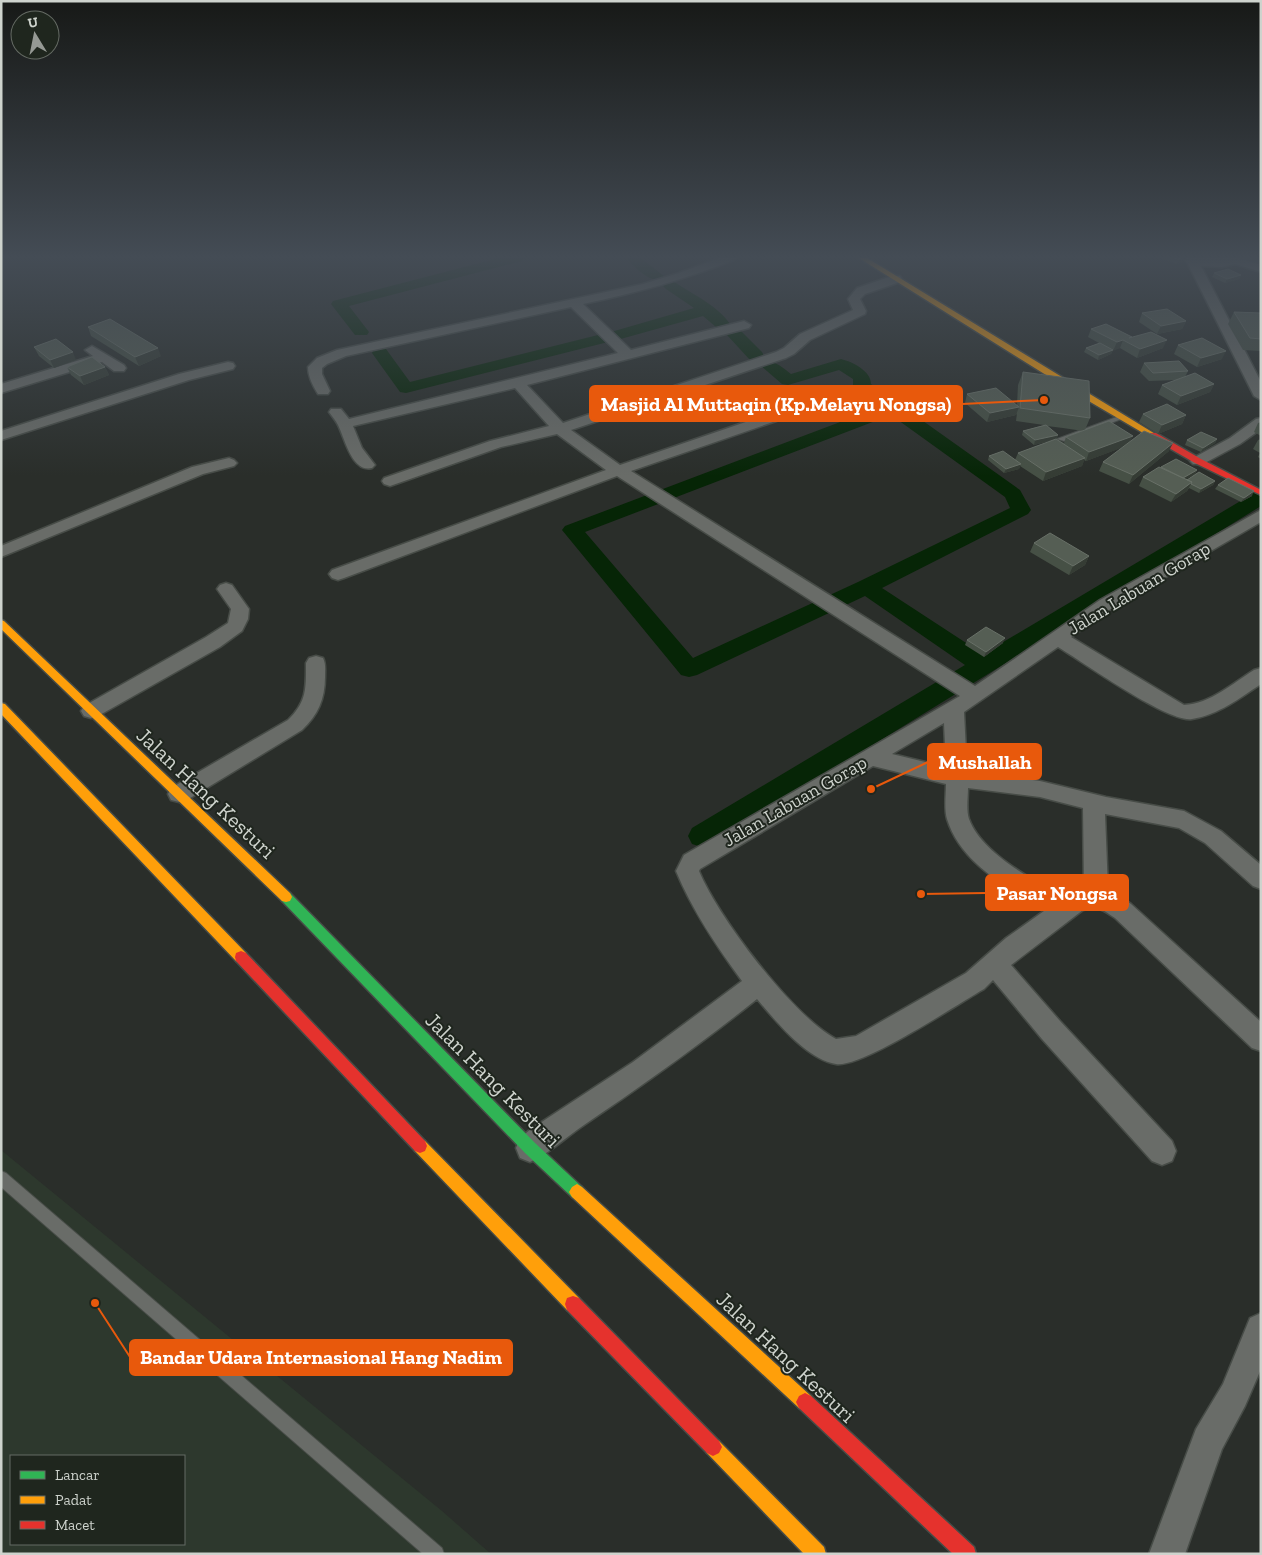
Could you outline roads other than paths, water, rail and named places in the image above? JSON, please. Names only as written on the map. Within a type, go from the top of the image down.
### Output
[{"type":"main road","points":[[980,331],[1198,462],[1261,493]]},
{"type":"main road","name":"Jalan Hang Kesturi","points":[[1,623],[90,711],[264,874],[530,1148],[967,1554]]},
{"type":"main road","points":[[1,707],[120,829],[476,1205],[817,1554]]},
{"type":"street","points":[[323,391],[315,374],[315,367],[322,361],[342,353],[444,331]]},
{"type":"street","points":[[603,331],[627,354]]},
{"type":"street","points":[[345,424],[518,383],[722,331]]},
{"type":"street","points":[[390,481],[512,439],[534,432],[560,428],[781,355],[789,351],[805,337],[819,331]]},
{"type":"street","points":[[1227,331],[1261,396]]},
{"type":"street","points":[[88,347],[119,368]]},
{"type":"street","points":[[1,390],[102,358]]},
{"type":"street","points":[[1,436],[184,377],[228,366]]},
{"type":"street","points":[[518,383],[560,428],[591,452],[942,676],[964,698],[957,778],[958,818],[969,839],[991,864],[1063,911]]},
{"type":"street","points":[[338,574],[620,470],[835,396]]},
{"type":"street","points":[[336,412],[345,424],[355,449],[368,465]]},
{"type":"street","points":[[1198,462],[1235,441],[1261,422]]},
{"type":"street","points":[[1,552],[198,470],[229,463]]},
{"type":"street","name":"Jalan Labuan Gorap","points":[[759,983],[736,953],[695,890],[687,871],[692,862],[870,757],[1058,638],[1106,604],[1261,515]]},
{"type":"street","points":[[90,711],[213,642],[235,627],[239,619],[240,609],[226,589]]},
{"type":"street","points":[[1058,638],[1166,704],[1185,712],[1197,710],[1215,703],[1261,675]]},
{"type":"street","points":[[179,794],[295,725],[306,716],[314,701],[316,663]]},
{"type":"street","points":[[870,757],[957,778],[1040,789],[1106,806],[1184,820],[1213,838],[1261,880]]},
{"type":"street","points":[[1094,802],[1096,897]]},
{"type":"street","points":[[530,1148],[550,1131],[625,1083],[759,983],[787,1014],[818,1042],[831,1051],[844,1052],[861,1047],[974,981],[1015,946],[1077,901],[1096,897],[1109,901],[1122,911],[1261,1039]]},
{"type":"street","points":[[995,964],[1051,1030],[1162,1152]]},
{"type":"street","points":[[1167,1554],[1208,1441],[1234,1395],[1261,1329]]},
{"type":"lane","points":[[1060,439],[1122,417]]},
{"type":"lane","points":[[1,1178],[436,1554]]},
{"type":"waterway","points":[[617,335],[633,331]]},
{"type":"waterway","points":[[733,332],[756,356]]},
{"type":"waterway","points":[[380,353],[406,388],[602,339]]},
{"type":"waterway","points":[[769,366],[788,380],[841,364],[862,377],[862,386],[893,408]]},
{"type":"waterway","points":[[866,587],[689,669],[572,530],[893,408]]},
{"type":"waterway","points":[[866,587],[1021,510],[1013,494],[893,408]]},
{"type":"waterway","points":[[702,836],[1261,497]]},
{"type":"waterway","points":[[866,587],[982,665]]},
{"type":"place","name":"Masjid Al Muttaqin (Kp.Melayu Nongsa)","points":[[1044,400]]},
{"type":"place","name":"Mushallah","points":[[871,789]]},
{"type":"place","name":"Pasar Nongsa","points":[[921,894]]},
{"type":"place","name":"Bandar Udara Internasional Hang Nadim","points":[[95,1303]]}]
